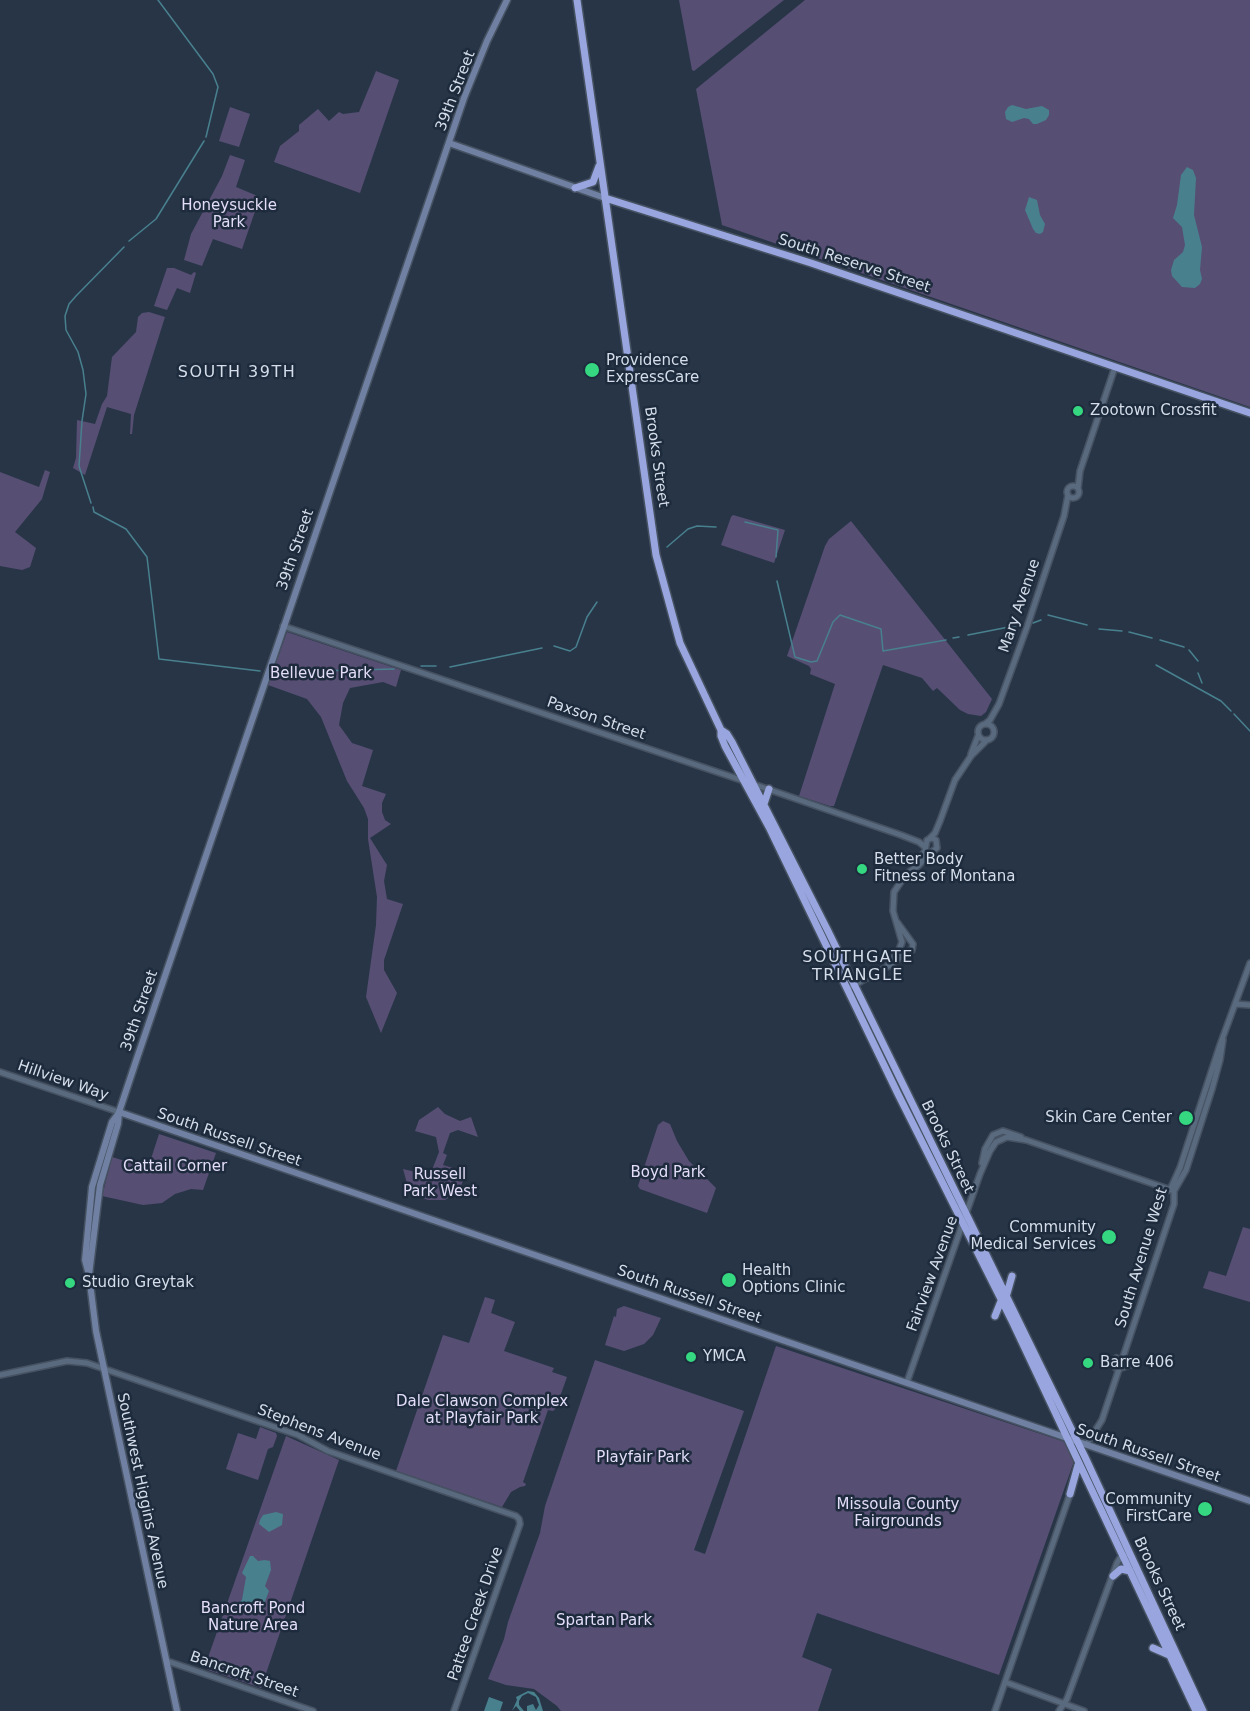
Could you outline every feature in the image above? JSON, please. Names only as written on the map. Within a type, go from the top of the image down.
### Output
[{"type":"highway","name":"Brooks Street","points":[[577,0],[658,565],[680,643],[699,687],[721,730],[727,734],[748,782],[964,1220],[1077,1443],[1086,1482],[1127,1555],[1131,1572],[1196,1711]]},
{"type":"highway","points":[[575,189],[593,182],[600,160]]},
{"type":"highway","name":"South Reserve Street","points":[[605,198],[812,263],[1250,413]]},
{"type":"highway","name":"Brooks Street","points":[[748,782],[766,809],[850,987]]},
{"type":"highway","points":[[766,809],[765,797],[769,789]]},
{"type":"highway","name":"Brooks Street","points":[[964,1220],[997,1279],[1068,1440],[1081,1458],[1203,1711]]},
{"type":"highway","points":[[995,1316],[1012,1276],[1004,1280],[997,1279]]},
{"type":"highway","points":[[1070,1494],[1086,1445]]},
{"type":"highway","points":[[1070,1494],[1077,1484],[1086,1482]]},
{"type":"highway","points":[[1113,1576],[1121,1569],[1131,1572]]},
{"type":"highway","points":[[1153,1648],[1169,1655]]},
{"type":"highway","points":[[1188,1694],[1198,1701]]},
{"type":"main road","name":"39th Street","points":[[119,1113],[449,143],[487,41],[507,0]]},
{"type":"main road","name":"South Reserve Street","points":[[449,143],[605,198]]},
{"type":"main road","name":"Southwest Higgins Avenue","points":[[119,1113],[112,1122],[93,1187],[86,1260],[94,1323],[177,1711]]},
{"type":"main road","name":"Southwest Higgins Avenue","points":[[89,1275],[100,1185],[118,1124],[119,1113]]},
{"type":"main road","name":"South Russell Street","points":[[119,1113],[1250,1501]]},
{"type":"main road","name":"Southwest Higgins Avenue","points":[[92,1242],[89,1236],[94,1199],[93,1187]]},
{"type":"street","points":[[1080,471],[1067,490],[1071,497],[1078,494],[1080,471],[1115,367]]},
{"type":"street","points":[[1071,486],[1078,488]]},
{"type":"street","name":"Mary Avenue","points":[[993,728],[999,704],[1071,497]]},
{"type":"street","name":"Paxson Street","points":[[283,626],[769,789],[902,835],[919,842],[928,849]]},
{"type":"street","name":"Mary Avenue","points":[[985,724],[990,720],[999,704]]},
{"type":"street","points":[[928,849],[926,842],[935,834],[956,780],[970,757],[979,727],[990,724],[993,728],[993,737],[970,757]]},
{"type":"street","points":[[978,736],[987,740]]},
{"type":"street","points":[[906,952],[892,901],[894,892],[900,880],[913,869],[928,849],[937,848],[943,813]]},
{"type":"street","name":"Paxson Street","points":[[902,835],[938,842]]},
{"type":"street","points":[[850,987],[888,964],[892,964],[913,948],[911,940],[896,921]]},
{"type":"street","points":[[888,964],[902,944],[911,940]]},
{"type":"street","name":"South Avenue West","points":[[1086,1445],[1100,1424],[1112,1390],[1174,1204],[1172,1190],[1250,963]]},
{"type":"street","points":[[1236,1004],[1250,1005]]},
{"type":"street","name":"Hillview Way","points":[[0,1072],[119,1113]]},
{"type":"street","name":"Fairview Avenue","points":[[907,1382],[980,1174],[996,1142],[1007,1137],[1026,1140],[1172,1190]]},
{"type":"street","points":[[1119,1368],[1133,1364],[1126,1359],[1124,1354]]},
{"type":"street","points":[[1112,1390],[1112,1380],[1118,1362],[1116,1358]]},
{"type":"street","name":"Stephens Avenue","points":[[0,1375],[67,1361],[82,1362],[283,1430],[328,1451],[516,1516],[520,1524]]},
{"type":"street","points":[[995,1711],[1070,1494]]},
{"type":"street","name":"Pattee Creek Drive","points":[[454,1711],[520,1524]]},
{"type":"street","points":[[1059,1711],[1064,1704],[1118,1561],[1127,1555]]},
{"type":"street","name":"Bancroft Street","points":[[167,1661],[313,1711]]},
{"type":"street","points":[[1005,1682],[1083,1711]]},
{"type":"green space","points":[[679,0],[784,0],[694,71]]},
{"type":"green space","points":[[805,0],[1250,0],[1250,407],[722,225],[696,89]]},
{"type":"green space","points":[[376,71],[399,80],[360,193],[274,162],[280,146],[299,131],[299,125],[318,109],[329,121],[339,112],[343,114],[359,112]]},
{"type":"green space","points":[[230,107],[250,114],[239,147],[219,141]]},
{"type":"green space","name":"Honeysuckle Park","points":[[230,155],[245,160],[236,187],[260,197],[242,249],[213,239],[202,266],[184,260],[191,234],[222,176]]},
{"type":"green space","name":"Honeysuckle Park","points":[[167,268],[174,268],[191,275],[196,273],[190,293],[177,288],[167,310],[154,306]]},
{"type":"green space","points":[[149,312],[165,317],[134,415],[132,434],[130,434],[131,414],[107,407],[85,475],[73,468],[76,458],[77,420],[95,424],[107,396],[112,357],[136,332],[138,317],[142,313]]},
{"type":"green space","points":[[45,470],[50,472],[42,499],[15,532],[36,548],[30,567],[22,570],[0,566],[0,472],[39,487]]},
{"type":"green space","points":[[733,515],[785,530],[774,563],[721,545]]},
{"type":"green space","points":[[851,521],[992,699],[986,712],[981,716],[968,714],[960,710],[937,688],[933,691],[922,678],[883,665],[834,806],[830,806],[799,796],[835,684],[810,674],[809,666],[787,656],[825,546],[829,539]]},
{"type":"green space","name":"Bellevue Park","points":[[287,632],[401,670],[396,687],[383,682],[350,688],[343,703],[339,725],[352,743],[373,750],[362,786],[386,794],[382,803],[382,812],[385,820],[391,824],[370,838],[387,865],[384,881],[387,899],[403,904],[384,960],[384,970],[397,993],[381,1033],[366,997],[376,925],[377,897],[368,839],[368,819],[364,808],[347,781],[321,717],[307,699],[268,685]]},
{"type":"green space","name":"Russell Park West","points":[[438,1107],[445,1114],[460,1121],[471,1117],[478,1137],[458,1130],[450,1133],[443,1153],[447,1155],[443,1165],[466,1172],[455,1194],[445,1200],[428,1200],[415,1195],[408,1187],[403,1169],[424,1174],[432,1170],[439,1152],[436,1137],[415,1131],[419,1120]]},
{"type":"green space","name":"Boyd Park","points":[[663,1121],[670,1124],[689,1161],[716,1188],[707,1213],[640,1189],[638,1186],[658,1125]]},
{"type":"green space","name":"Cattail Corner","points":[[159,1134],[216,1153],[203,1190],[191,1189],[175,1194],[162,1203],[143,1205],[102,1196],[112,1157],[148,1168]]},
{"type":"green space","points":[[1243,1227],[1250,1229],[1250,1302],[1203,1288],[1209,1271],[1226,1276]]},
{"type":"green space","name":"Dale Clawson Complex at Playfair Park","points":[[485,1297],[495,1300],[491,1313],[515,1322],[504,1351],[554,1368],[552,1372],[567,1377],[556,1408],[553,1411],[548,1410],[523,1482],[525,1486],[511,1492],[502,1507],[396,1471],[443,1335],[469,1343]]},
{"type":"green space","points":[[624,1306],[661,1318],[653,1335],[644,1344],[624,1351],[605,1345],[617,1309]]},
{"type":"green space","points":[[776,1346],[1065,1442],[1073,1457],[1073,1464],[999,1675],[817,1613],[802,1657],[832,1669],[818,1711],[561,1711],[534,1689],[506,1685],[488,1679],[540,1533],[545,1506],[595,1360],[744,1411],[694,1550],[705,1554]]},
{"type":"green space","points":[[260,1427],[276,1433],[277,1436],[273,1447],[268,1449],[258,1480],[226,1469],[238,1433],[256,1439]]},
{"type":"green space","name":"Bancroft Pond Nature Area","points":[[286,1436],[339,1460],[261,1688],[208,1670],[205,1666]]},
{"type":"shaded area","points":[[1012,105],[1026,109],[1042,106],[1049,110],[1049,115],[1046,120],[1037,124],[1024,118],[1012,122],[1006,119],[1005,112]]},
{"type":"shaded area","points":[[1187,167],[1193,170],[1196,178],[1194,215],[1202,247],[1200,270],[1202,279],[1195,288],[1182,287],[1172,276],[1171,270],[1174,260],[1183,252],[1185,245],[1182,227],[1173,218],[1181,175]]},
{"type":"shaded area","points":[[1029,197],[1037,200],[1040,215],[1045,224],[1040,234],[1033,229],[1025,210]]},
{"type":"shaded area","points":[[276,1512],[283,1514],[282,1525],[269,1532],[259,1524],[260,1520],[263,1515]]},
{"type":"shaded area","points":[[250,1556],[258,1561],[270,1561],[271,1570],[265,1586],[269,1591],[264,1604],[258,1611],[249,1613],[239,1602],[242,1600],[246,1577],[242,1573]]},
{"type":"shaded area","points":[[528,1691],[534,1692],[539,1698],[543,1711],[527,1711],[527,1706],[533,1704],[536,1710],[539,1705],[536,1697],[528,1693],[519,1701],[524,1711],[520,1711],[516,1706],[512,1711],[516,1697]]},
{"type":"shaded area","points":[[489,1697],[503,1702],[500,1711],[484,1711]]},
{"type":"waterway","points":[[158,0],[213,74],[218,87],[206,137]]},
{"type":"waterway","points":[[129,241],[156,219],[204,141]]},
{"type":"waterway","points":[[91,503],[79,466],[86,394],[83,370],[78,352],[66,330],[65,316],[69,304],[124,247]]},
{"type":"waterway","points":[[93,507],[94,512],[126,529],[147,557],[159,659],[260,671]]},
{"type":"waterway","points":[[745,522],[778,530],[776,557]]},
{"type":"waterway","points":[[667,547],[688,529],[697,526],[716,527]]},
{"type":"waterway","points":[[777,581],[795,657],[811,662],[817,661],[833,622],[840,615],[881,629],[883,651],[946,640]]},
{"type":"waterway","points":[[554,646],[570,651],[576,647],[587,617],[597,602]]},
{"type":"waterway","points":[[1048,615],[1087,625]]},
{"type":"waterway","points":[[1033,623],[1041,620]]},
{"type":"waterway","points":[[968,635],[1019,625]]},
{"type":"waterway","points":[[1099,629],[1122,631]]},
{"type":"waterway","points":[[1129,632],[1152,638]]},
{"type":"waterway","points":[[953,638],[959,637]]},
{"type":"waterway","points":[[1160,640],[1184,647]]},
{"type":"waterway","points":[[450,667],[542,648]]},
{"type":"waterway","points":[[1189,650],[1198,661]]},
{"type":"waterway","points":[[1156,665],[1221,701],[1231,711]]},
{"type":"waterway","points":[[421,666],[436,666]]},
{"type":"waterway","points":[[277,672],[394,669]]},
{"type":"waterway","points":[[1198,673],[1202,683]]},
{"type":"waterway","points":[[1234,714],[1250,731]]},
{"type":"place","name":"Providence ExpressCare","points":[[592,370]]},
{"type":"place","name":"Zootown Crossfit","points":[[1078,411]]},
{"type":"place","name":"Better Body Fitness of Montana","points":[[862,869]]},
{"type":"place","name":"Skin Care Center","points":[[1186,1118]]},
{"type":"place","name":"Community Medical Services","points":[[1109,1237]]},
{"type":"place","name":"Health Options Clinic","points":[[729,1280]]},
{"type":"place","name":"Studio Greytak","points":[[70,1283]]},
{"type":"place","name":"YMCA","points":[[691,1357]]},
{"type":"place","name":"Barre 406","points":[[1088,1363]]},
{"type":"place","name":"Community FirstCare","points":[[1205,1509]]},
{"type":"district","name":"SOUTH 39TH","points":[[237,373]]},
{"type":"district","name":"SOUTHGATE TRIANGLE","points":[[858,967]]},
{"type":"park label","name":"Playfair Park","points":[[643,1458]]},
{"type":"park label","name":"Missoula County Fairgrounds","points":[[898,1514]]},
{"type":"park label","name":"Spartan Park","points":[[604,1621]]}]
